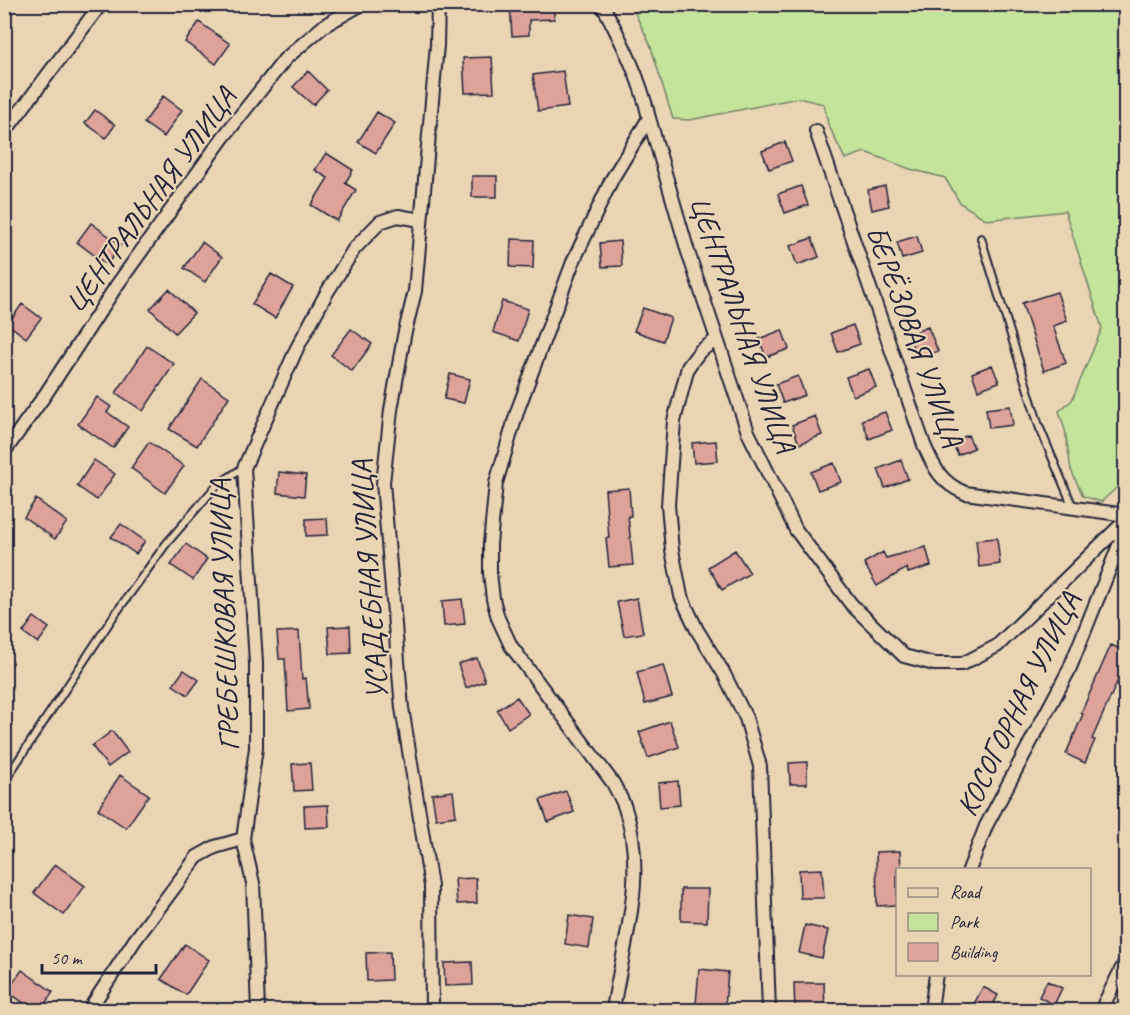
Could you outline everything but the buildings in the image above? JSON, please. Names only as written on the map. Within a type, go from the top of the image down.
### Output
[{"type":"street","points":[[4,133],[101,4]]},
{"type":"street","name":"ЦЕНТРАЛЬНАЯ УЛИЦА","points":[[4,452],[45,395],[131,265],[222,139],[285,58],[325,25],[362,4]]},
{"type":"street","name":"УСАДЕБНАЯ УЛИЦА","points":[[432,1011],[431,886],[402,708],[382,483],[391,410],[404,336],[415,291],[437,45],[438,4]]},
{"type":"street","name":"ЦЕНТРАЛЬНАЯ УЛИЦА","points":[[602,4],[627,52],[643,90],[649,118],[716,340],[748,432],[796,530],[851,604],[904,656],[934,663],[962,664],[997,646],[1125,520]]},
{"type":"street","points":[[613,1011],[633,905],[635,879],[633,843],[625,808],[613,783],[511,646],[498,618],[493,599],[490,544],[496,483],[518,410],[573,262],[612,178],[649,118]]},
{"type":"street","name":"БЕРЁЗОВАЯ УЛИЦА","points":[[816,131],[933,467],[951,487],[965,494],[1125,514]]},
{"type":"street","name":"ГРЕБЕШКОВАЯ УЛИЦА","points":[[258,1011],[253,883],[243,838],[256,747],[256,674],[244,468],[297,348],[326,294],[354,249],[380,222],[398,216],[421,220]]},
{"type":"street","points":[[716,340],[700,351],[688,367],[674,421],[668,505],[672,550],[681,596],[697,630],[723,672],[746,718],[760,766],[769,1011]]},
{"type":"street","name":"КОСОГОРНАЯ УЛИЦА","points":[[970,868],[986,826],[1069,670],[1125,528]]},
{"type":"street","points":[[89,1011],[135,940],[196,857],[215,847],[243,838]]},
{"type":"street","points":[[1101,1011],[1125,960]]},
{"type":"street","points":[[932,1011],[936,976]]},
{"type":"lane","points":[[981,238],[1039,426],[1073,508]]},
{"type":"lane","points":[[4,782],[113,617],[166,544],[217,485],[244,468]]},
{"type":"green space","points":[[631,5],[1125,5],[1125,480],[1101,502],[1083,496],[1071,470],[1065,430],[1059,411],[1072,400],[1102,328],[1065,211],[987,220],[960,203],[945,178],[910,169],[865,152],[845,159],[828,124],[824,104],[798,98],[690,120],[673,119],[650,44]]}]
